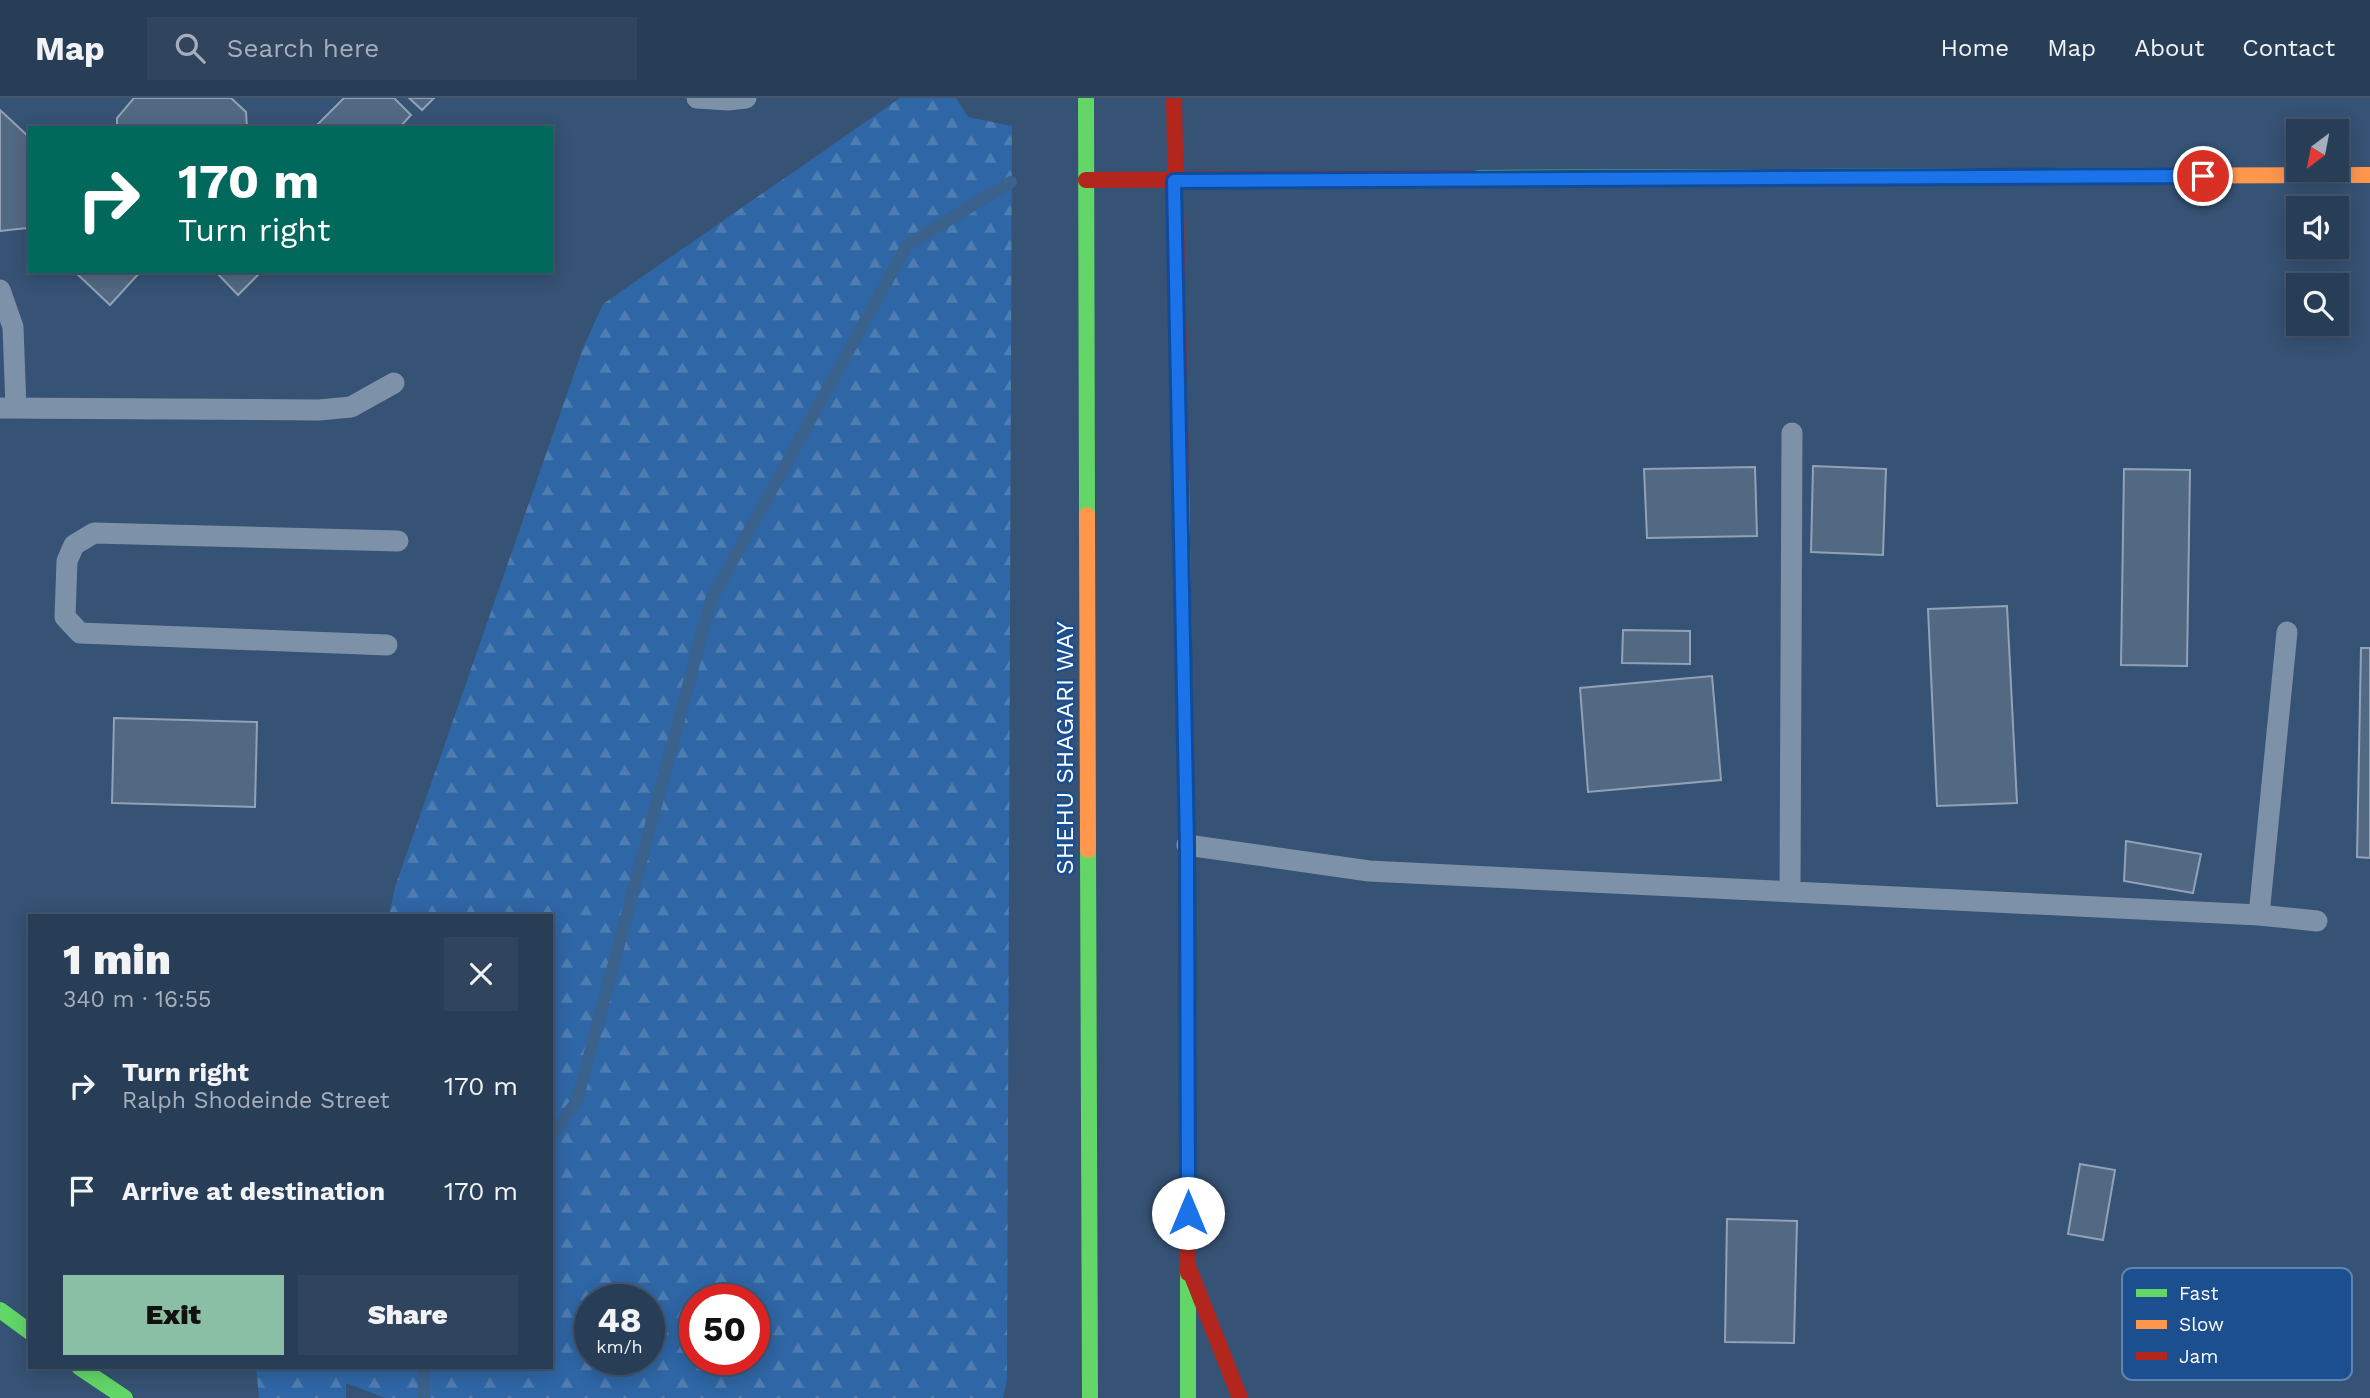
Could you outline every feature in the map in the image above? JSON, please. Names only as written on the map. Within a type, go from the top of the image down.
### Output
[{"type":"main road","name":"SHEHU SHAGARI WAY","points":[[1086,98],[1090,1398]]},
{"type":"main road","points":[[1174,98],[1187,845],[1188,1398]]},
{"type":"main road","points":[[1086,180],[2370,175]]},
{"type":"main road","points":[[1188,1266],[1240,1398]]},
{"type":"main road","points":[[0,1310],[28,1331]]},
{"type":"main road","points":[[82,1369],[125,1397]]},
{"type":"lane","points":[[697,98],[746,98]]},
{"type":"lane","points":[[0,290],[13,327],[8,408],[319,410],[351,407],[394,383]]},
{"type":"lane","points":[[1790,892],[1792,433]]},
{"type":"lane","points":[[387,645],[80,633],[65,617],[67,561],[74,545],[94,533],[398,541]]},
{"type":"lane","points":[[2259,915],[2287,632]]},
{"type":"lane","points":[[1187,845],[1369,871],[2259,915],[2317,921]]},
{"type":"green space","points":[[900,98],[956,98],[968,117],[1012,126],[1007,1380],[1003,1398],[385,1398],[346,1383],[346,1398],[259,1398],[256,1369],[553,1369],[553,914],[389,914],[395,887],[583,348],[603,304]]},
{"type":"building","points":[[134,98],[231,98],[246,112],[247,126],[117,126],[117,118]]},
{"type":"building","points":[[344,98],[394,98],[411,115],[401,126],[316,126]]},
{"type":"building","points":[[409,98],[434,98],[422,110]]},
{"type":"building","points":[[0,110],[28,136],[28,229],[0,231]]},
{"type":"building","points":[[76,273],[139,273],[110,305]]},
{"type":"building","points":[[217,273],[260,273],[238,295]]},
{"type":"building","points":[[1813,466],[1886,469],[1883,555],[1811,552]]},
{"type":"building","points":[[1755,467],[1757,536],[1647,538],[1644,469]]},
{"type":"building","points":[[2124,469],[2190,470],[2187,666],[2121,665]]},
{"type":"building","points":[[2007,606],[2017,803],[1937,806],[1928,609]]},
{"type":"building","points":[[1623,630],[1690,631],[1690,664],[1622,663]]},
{"type":"building","points":[[2361,648],[2370,648],[2370,858],[2357,857]]},
{"type":"building","points":[[1712,676],[1721,780],[1588,792],[1580,688]]},
{"type":"building","points":[[114,718],[257,722],[255,807],[112,803]]},
{"type":"building","points":[[2126,841],[2201,854],[2193,893],[2124,881]]},
{"type":"building","points":[[2080,1164],[2115,1170],[2103,1240],[2068,1234]]},
{"type":"building","points":[[1727,1219],[1797,1221],[1794,1343],[1725,1342]]},
{"type":"waterway","points":[[553,1133],[577,1101],[711,600],[907,245],[1011,182]]},
{"type":"waterway","points":[[424,1369],[424,1398]]},
{"type":"traffic: fast","points":[[1086,98],[1087,515]]},
{"type":"traffic: fast","points":[[1473,178],[2038,176]]},
{"type":"traffic: fast","points":[[1088,850],[1090,1398]]},
{"type":"traffic: fast","points":[[1188,1273],[1188,1398]]},
{"type":"traffic: fast","points":[[0,1310],[28,1331]]},
{"type":"traffic: fast","points":[[82,1369],[125,1398]]},
{"type":"traffic: slow","points":[[2038,176],[2370,175]]},
{"type":"traffic: slow","points":[[1181,479],[1186,797]]},
{"type":"traffic: slow","points":[[1087,515],[1088,850]]},
{"type":"traffic: jam","points":[[1174,98],[1181,479]]},
{"type":"traffic: jam","points":[[1086,180],[1473,178]]},
{"type":"traffic: jam","points":[[1186,797],[1188,1273]]},
{"type":"traffic: jam","points":[[1188,1266],[1240,1398]]},
{"type":"route","points":[[1188,1213],[1187,845],[1174,181],[2203,176]]}]
